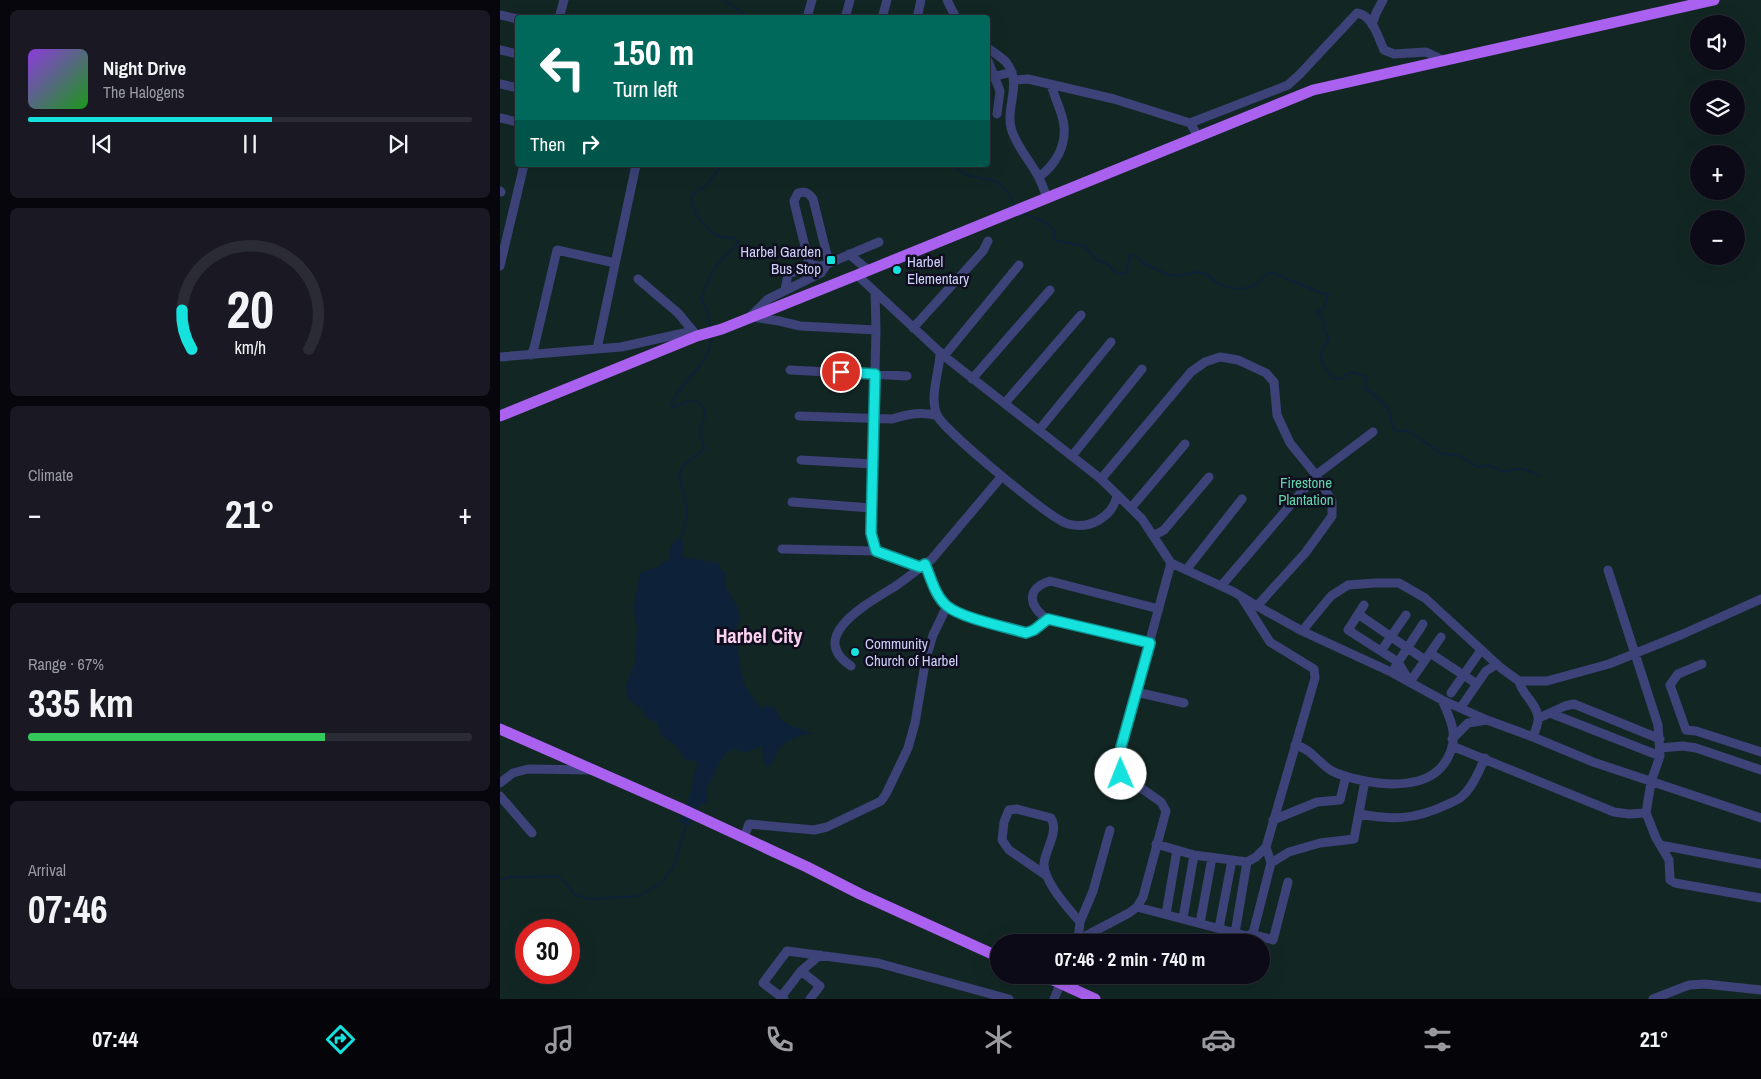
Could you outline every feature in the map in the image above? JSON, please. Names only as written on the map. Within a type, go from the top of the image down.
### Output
[{"type":"main road","points":[[500,416],[699,334],[722,329],[1313,90],[1714,0]]},
{"type":"main road","points":[[500,729],[744,837],[860,894],[990,953]]},
{"type":"main road","points":[[1070,984],[1095,999]]},
{"type":"street","points":[[560,15],[564,0]]},
{"type":"street","points":[[808,14],[812,0]]},
{"type":"street","points":[[846,15],[850,0]]},
{"type":"street","points":[[883,15],[887,0]]},
{"type":"street","points":[[918,15],[921,0]]},
{"type":"street","points":[[947,0],[954,15]]},
{"type":"street","points":[[1372,25],[1383,0]]},
{"type":"street","points":[[996,114],[1000,91],[992,77],[1014,76],[1114,99],[1190,123],[1288,85],[1357,13],[1370,19],[1384,50],[1394,54],[1426,52],[1445,61]]},
{"type":"street","points":[[500,15],[515,18]]},
{"type":"street","points":[[990,49],[1005,60],[1014,76],[1010,112],[1013,136],[1039,177],[1047,198]]},
{"type":"street","points":[[500,50],[515,53]]},
{"type":"street","points":[[500,84],[515,87]]},
{"type":"street","points":[[1039,177],[1050,169],[1057,159],[1063,136],[1064,126],[1051,84]]},
{"type":"street","points":[[500,118],[515,121]]},
{"type":"street","points":[[1190,123],[1198,136]]},
{"type":"street","points":[[500,266],[524,167]]},
{"type":"street","points":[[597,349],[636,167]]},
{"type":"street","points":[[750,317],[768,299],[821,273],[828,263],[813,199],[810,194],[798,193],[794,201],[809,263],[814,266]]},
{"type":"street","points":[[913,328],[982,251],[988,241]]},
{"type":"street","points":[[785,290],[788,274],[814,266],[822,266],[879,242]]},
{"type":"street","points":[[530,355],[534,348],[558,250],[615,263]]},
{"type":"street","points":[[850,254],[868,270]]},
{"type":"street","points":[[1019,265],[942,354],[935,394],[935,407],[938,416],[951,433],[1002,476],[1066,524],[1078,526],[1091,524],[1106,516],[1116,505],[1117,495]]},
{"type":"street","points":[[857,275],[942,354],[1101,480],[1142,519],[1171,563],[1222,585],[1302,630],[1391,672],[1442,700],[1487,720],[1593,762],[1761,818]]},
{"type":"street","points":[[638,279],[678,313],[699,334]]},
{"type":"street","points":[[972,379],[1050,290]]},
{"type":"street","points":[[875,292],[876,330],[871,533],[876,551]]},
{"type":"street","points":[[1005,403],[1081,315]]},
{"type":"street","points":[[750,317],[800,326],[876,330]]},
{"type":"street","points":[[500,356],[621,347],[699,334]]},
{"type":"street","points":[[1039,430],[1111,342]]},
{"type":"street","points":[[1101,480],[1191,372],[1205,362],[1220,357],[1238,360],[1266,373],[1274,382],[1277,415],[1290,443],[1316,475],[1332,501],[1332,516],[1306,552],[1257,606]]},
{"type":"street","points":[[1072,456],[1142,369]]},
{"type":"street","points":[[790,370],[907,376]]},
{"type":"street","points":[[800,416],[892,419],[906,415],[927,413],[938,416]]},
{"type":"street","points":[[1222,585],[1316,475],[1373,432]]},
{"type":"street","points":[[1131,508],[1185,444]]},
{"type":"street","points":[[801,460],[872,464]]},
{"type":"street","points":[[851,666],[842,660],[836,652],[837,634],[842,624],[853,614],[931,560],[1002,476]]},
{"type":"street","points":[[1154,536],[1164,530],[1209,477]]},
{"type":"street","points":[[1186,570],[1242,499]]},
{"type":"street","points":[[792,502],[871,508]]},
{"type":"street","points":[[782,549],[876,551],[923,566],[938,594],[947,606],[964,615],[1026,633],[1034,630],[1048,619]]},
{"type":"street","points":[[1091,934],[1130,913],[1144,897],[1156,844],[1166,811],[1162,802],[1121,774],[1121,747],[1171,563]]},
{"type":"street","points":[[1608,570],[1658,724],[1660,748],[1646,813],[1669,860],[1670,880],[1675,883],[1761,898]]},
{"type":"street","points":[[1150,643],[1048,619],[1038,612],[1032,598],[1035,590],[1041,584],[1050,581],[1159,609]]},
{"type":"street","points":[[1302,630],[1331,596],[1348,584],[1399,583],[1425,598],[1497,664],[1520,681],[1548,681],[1609,664],[1683,634],[1761,599]]},
{"type":"street","points":[[1156,844],[1194,855],[1247,862],[1256,857],[1266,847],[1315,678],[1314,669],[1270,642],[1242,597]]},
{"type":"street","points":[[1364,605],[1348,630],[1398,662],[1410,682]]},
{"type":"street","points":[[744,837],[749,824],[814,830],[827,827],[882,801],[908,748],[915,723],[926,658],[933,634],[947,606]]},
{"type":"street","points":[[1358,614],[1407,648],[1462,674],[1477,684]]},
{"type":"street","points":[[1382,651],[1406,615]]},
{"type":"street","points":[[1391,672],[1423,624]]},
{"type":"street","points":[[1410,682],[1441,637]]},
{"type":"street","points":[[1451,693],[1462,674],[1481,650]]},
{"type":"street","points":[[1461,708],[1486,671],[1497,664]]},
{"type":"street","points":[[1702,664],[1678,674],[1670,685],[1686,730],[1696,731],[1761,752]]},
{"type":"street","points":[[1520,681],[1521,688],[1534,703],[1539,718],[1533,737]]},
{"type":"street","points":[[1136,692],[1184,703]]},
{"type":"street","points":[[1295,744],[1305,748],[1332,771],[1365,781],[1404,785],[1438,772],[1446,761],[1452,743],[1452,726],[1442,700]]},
{"type":"street","points":[[1539,718],[1574,704],[1660,748]]},
{"type":"street","points":[[1550,713],[1660,748],[1683,746],[1696,748],[1761,770]]},
{"type":"street","points":[[1452,743],[1468,723],[1487,720]]},
{"type":"street","points":[[1452,743],[1614,812],[1629,814],[1646,813]]},
{"type":"street","points":[[1358,814],[1386,819],[1416,817],[1440,808],[1460,798],[1475,779],[1485,758]]},
{"type":"street","points":[[500,783],[513,773],[528,768],[596,771]]},
{"type":"street","points":[[1274,820],[1317,802],[1340,800],[1346,776]]},
{"type":"street","points":[[1271,863],[1289,852],[1320,843],[1354,839],[1365,781]]},
{"type":"street","points":[[500,796],[532,833]]},
{"type":"street","points":[[1046,876],[1044,863],[1054,823],[1051,818],[1017,809],[1009,810],[1004,822],[1002,840],[1009,850],[1046,876],[1062,901],[1080,922]]},
{"type":"street","points":[[1079,934],[1080,922],[1093,891],[1110,830]]},
{"type":"street","points":[[1660,845],[1761,864]]},
{"type":"street","points":[[1137,907],[1247,936],[1253,933],[1271,863],[1266,847]]},
{"type":"street","points":[[1166,914],[1177,850]]},
{"type":"street","points":[[1183,918],[1194,855]]},
{"type":"street","points":[[1200,923],[1212,858]]},
{"type":"street","points":[[1219,928],[1232,860]]},
{"type":"street","points":[[1235,932],[1247,862]]},
{"type":"street","points":[[1253,933],[1273,940],[1288,882]]},
{"type":"street","points":[[820,955],[801,971],[782,998],[763,983],[787,951],[820,955],[878,963],[1009,999]]},
{"type":"street","points":[[801,971],[820,986],[810,999]]},
{"type":"street","points":[[1054,999],[1060,984]]},
{"type":"street","points":[[1653,999],[1689,985],[1705,984],[1761,990]]},
{"type":"green space","name":"Firestone Plantation","points":[[500,0],[1761,0],[1761,999],[500,999]]},
{"type":"water","points":[[677,539],[684,542],[682,557],[719,563],[720,569],[726,573],[726,588],[736,604],[741,618],[734,632],[740,667],[745,686],[761,709],[766,706],[774,707],[781,719],[786,723],[814,734],[791,739],[779,750],[770,766],[765,766],[761,746],[744,753],[736,749],[730,750],[722,758],[706,790],[708,802],[699,806],[688,826],[679,821],[692,789],[693,777],[698,762],[685,759],[675,745],[662,736],[657,723],[645,717],[641,708],[628,699],[626,685],[635,663],[637,626],[633,610],[640,573],[657,567],[669,559],[671,546]]},
{"type":"waterway","points":[[723,0],[746,15]]},
{"type":"waterway","points":[[710,328],[709,316],[701,298],[714,269],[738,242],[734,238],[716,235],[705,226],[696,214],[692,195],[706,186],[720,167]]},
{"type":"waterway","points":[[956,167],[965,174],[998,182],[1007,192],[1015,207]]},
{"type":"waterway","points":[[1022,213],[1045,222],[1054,230],[1054,240],[1084,246],[1097,260],[1106,263],[1117,273],[1126,273],[1130,254],[1137,257],[1141,262],[1169,275],[1178,276],[1196,272],[1207,274],[1216,282],[1228,287],[1241,289],[1253,286],[1271,272],[1321,293],[1328,294],[1324,308],[1317,311],[1324,322],[1324,330],[1329,338],[1322,351],[1321,360],[1334,379],[1340,379],[1352,372],[1367,377],[1365,388],[1386,406],[1394,430],[1410,432],[1442,454],[1458,455],[1478,467],[1487,465],[1505,472],[1514,469],[1523,470],[1540,476]]},
{"type":"waterway","points":[[680,541],[686,523],[687,508],[679,477],[683,466],[704,449],[701,438],[704,411],[703,407],[694,401],[674,407],[671,404],[681,387],[702,363],[710,345],[711,335]]},
{"type":"waterway","points":[[500,880],[510,877],[557,876],[565,882],[575,895],[589,899],[639,896],[661,883],[673,868],[686,825]]},
{"type":"place","name":"Harbel Garden Bus Stop","points":[[831,260]]},
{"type":"place","name":"Harbel Elementary","points":[[897,270]]},
{"type":"place","name":"Community Church of Harbel","points":[[855,652]]},
{"type":"district","name":"Harbel City","points":[[759,635]]},
{"type":"route","points":[[841,372],[875,374],[871,533],[876,551],[920,567],[925,564],[938,594],[947,606],[964,615],[1026,633],[1034,630],[1048,619],[1150,643],[1121,747],[1121,774]]}]
